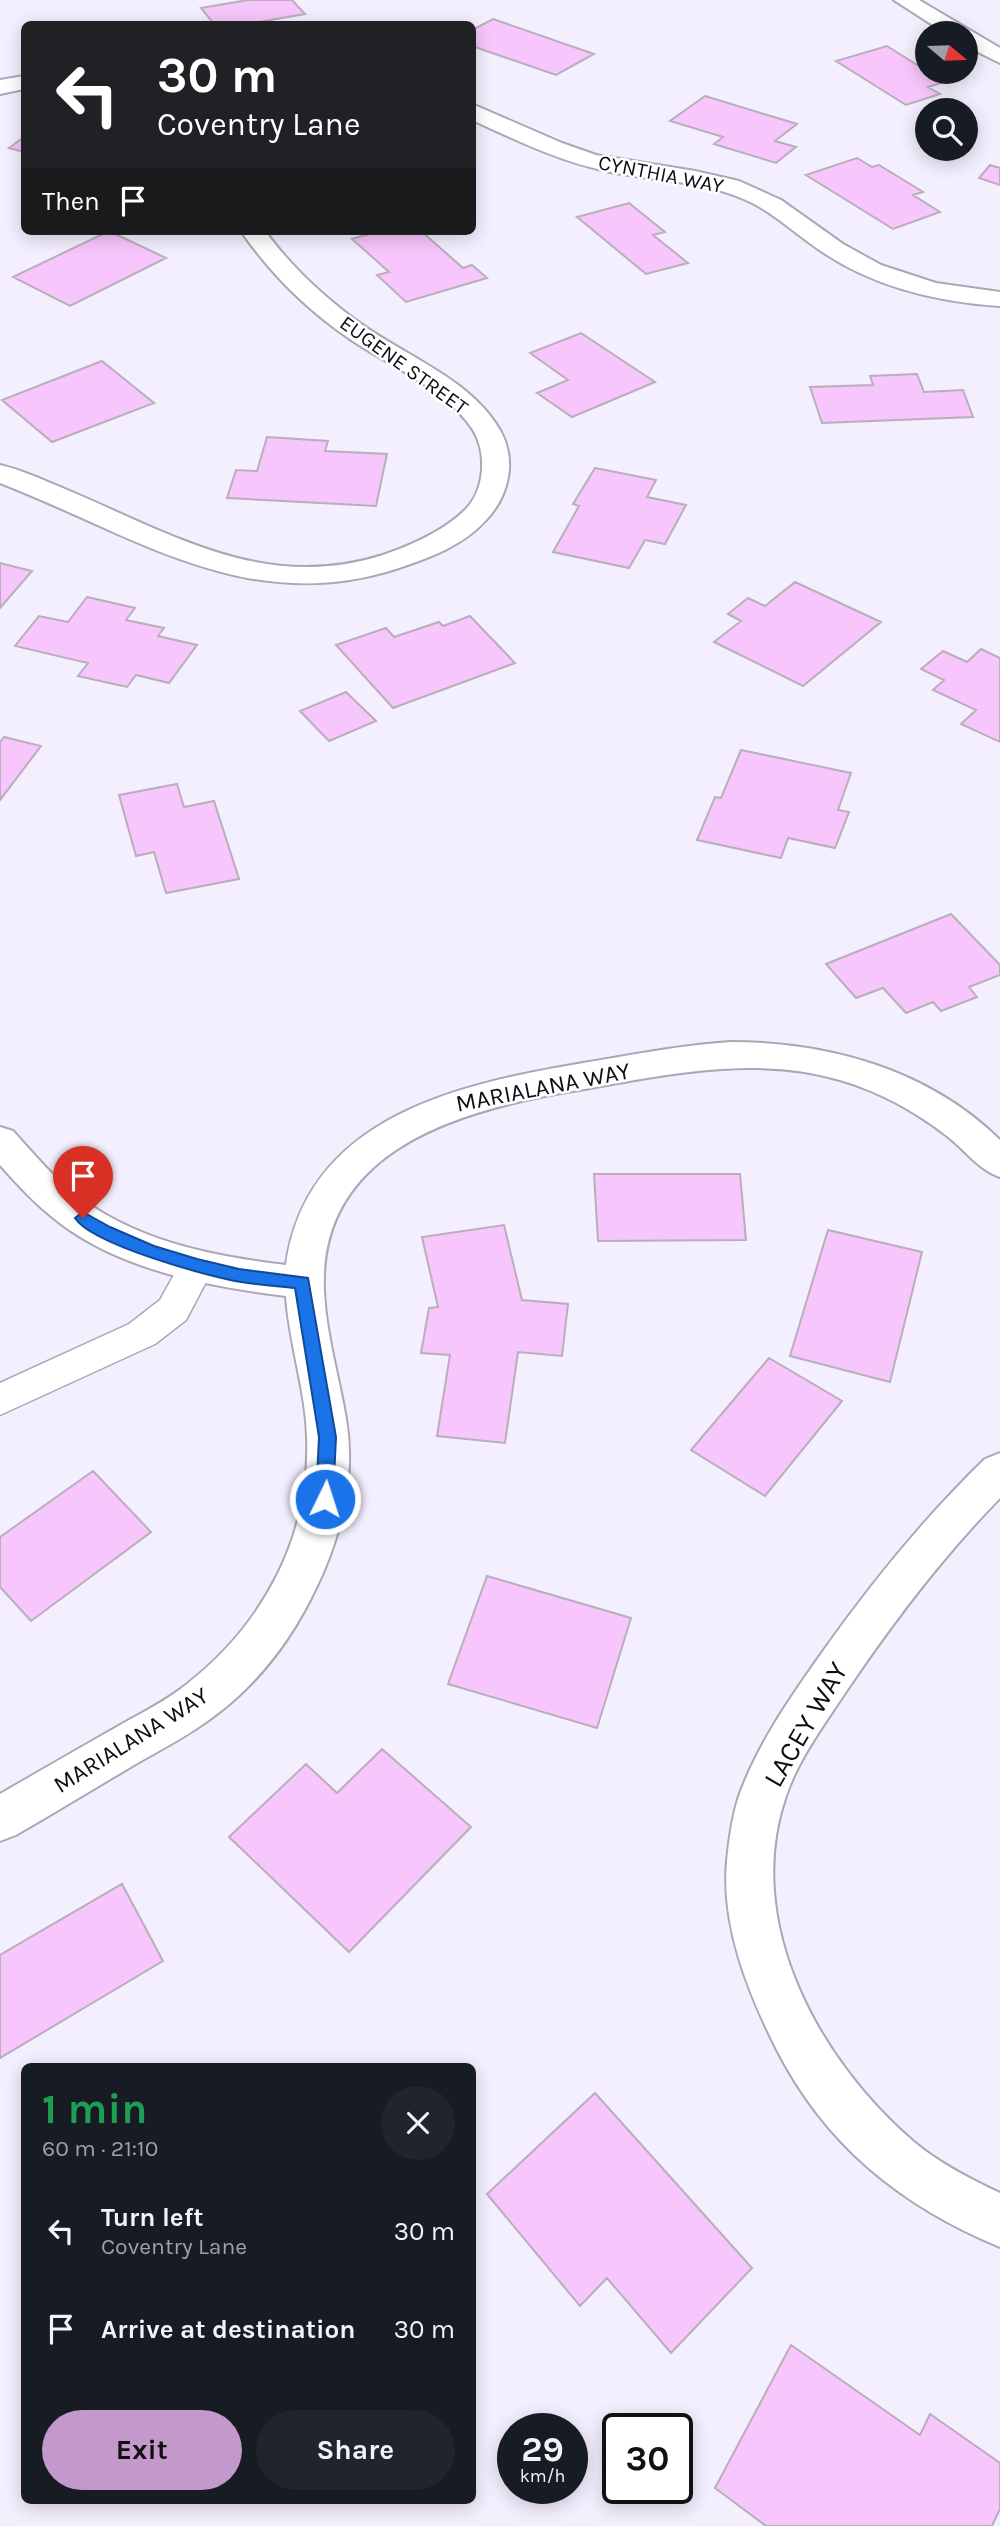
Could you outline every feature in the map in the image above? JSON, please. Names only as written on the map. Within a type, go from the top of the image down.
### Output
[{"type":"street","points":[[904,0],[940,21]]},
{"type":"street","points":[[978,44],[1000,57]]},
{"type":"street","points":[[0,87],[21,84]]},
{"type":"street","name":"CYNTHIA WAY","points":[[476,113],[534,140],[585,159],[625,168],[690,175],[751,193],[851,260],[898,280],[957,294],[1000,299]]},
{"type":"street","name":"EUGENE STREET","points":[[0,473],[200,558],[240,569],[272,573],[345,572],[384,564],[421,552],[449,537],[472,519],[491,491],[497,464],[490,439],[473,412],[335,316],[282,267],[256,235]]},
{"type":"street","name":"MARIALANA WAY","points":[[0,1819],[207,1696],[239,1667],[287,1605],[317,1534],[325,1499],[327,1467],[328,1437],[302,1283],[307,1247],[318,1215],[334,1188],[358,1160],[385,1138],[416,1119],[452,1103],[487,1093],[688,1059],[767,1055],[846,1068],[913,1096],[939,1110],[970,1133],[1000,1163]]},
{"type":"street","points":[[0,1141],[61,1205],[104,1232],[149,1251],[239,1276],[302,1283]]},
{"type":"street","name":"LACEY WAY","points":[[1000,1471],[894,1587],[803,1717],[769,1777],[756,1819],[750,1866],[755,1918],[769,1979],[796,2036],[823,2081],[853,2117],[895,2159],[941,2191],[1000,2221]]},
{"type":"lane","points":[[0,1400],[142,1334],[173,1310],[197,1265]]},
{"type":"building","points":[[248,0],[292,0],[305,14],[264,21],[212,21],[201,8]]},
{"type":"building","points":[[493,19],[594,54],[556,75],[476,47],[476,28]]},
{"type":"building","points":[[887,46],[915,64],[915,84],[938,84],[928,87],[940,94],[915,98],[915,102],[906,105],[836,61]]},
{"type":"building","points":[[705,96],[797,124],[775,141],[796,147],[776,163],[714,144],[723,137],[670,121]]},
{"type":"building","points":[[21,139],[21,151],[9,148]]},
{"type":"building","points":[[857,158],[872,167],[879,165],[923,192],[913,195],[940,212],[893,229],[806,175]]},
{"type":"building","points":[[990,165],[1000,168],[1000,185],[979,178]]},
{"type":"building","points":[[629,203],[665,232],[653,235],[688,263],[646,274],[577,217]]},
{"type":"building","points":[[101,235],[117,235],[166,258],[70,306],[13,277]]},
{"type":"building","points":[[366,235],[426,235],[463,268],[472,265],[487,278],[406,302],[377,275],[389,272],[352,239]]},
{"type":"building","points":[[581,333],[655,382],[572,417],[537,393],[568,380],[530,353]]},
{"type":"building","points":[[102,361],[154,403],[52,442],[2,400]]},
{"type":"building","points":[[917,374],[924,392],[963,390],[973,417],[822,423],[810,387],[873,385],[870,376]]},
{"type":"building","points":[[267,437],[328,441],[325,451],[387,454],[376,506],[227,498],[236,470],[257,471]]},
{"type":"building","points":[[595,468],[656,480],[647,497],[686,505],[665,544],[645,540],[629,568],[553,552],[579,506],[573,504]]},
{"type":"building","points":[[0,563],[32,571],[0,608]]},
{"type":"building","points":[[795,582],[881,622],[803,686],[714,642],[741,621],[728,614],[748,598],[765,606]]},
{"type":"building","points":[[87,597],[135,608],[126,620],[164,628],[158,636],[197,645],[169,683],[136,675],[127,687],[78,676],[88,663],[15,646],[39,616],[68,622]]},
{"type":"building","points":[[470,616],[515,663],[393,708],[336,645],[386,628],[394,637],[439,622],[443,626]]},
{"type":"building","points":[[981,649],[1000,658],[1000,742],[961,724],[976,710],[933,690],[944,680],[921,669],[943,651],[967,662]]},
{"type":"building","points":[[346,692],[376,721],[329,741],[300,711]]},
{"type":"building","points":[[4,737],[41,746],[0,800],[0,742]]},
{"type":"building","points":[[741,750],[851,773],[838,810],[849,812],[835,848],[788,838],[781,858],[697,840],[715,797],[721,798]]},
{"type":"building","points":[[177,784],[184,807],[214,801],[239,879],[166,893],[154,852],[136,856],[119,795]]},
{"type":"building","points":[[951,914],[1000,965],[1000,975],[969,987],[977,997],[941,1011],[933,1002],[906,1013],[883,988],[856,998],[826,964]]},
{"type":"building","points":[[594,1174],[740,1174],[746,1240],[598,1241]]},
{"type":"building","points":[[504,1225],[522,1300],[568,1304],[562,1356],[518,1352],[505,1443],[437,1436],[450,1355],[421,1353],[429,1308],[438,1307],[422,1237]]},
{"type":"building","points":[[828,1230],[922,1252],[890,1382],[790,1356]]},
{"type":"building","points":[[769,1358],[842,1401],[765,1496],[691,1450]]},
{"type":"building","points":[[93,1471],[151,1532],[31,1621],[0,1587],[0,1537]]},
{"type":"building","points":[[487,1576],[631,1618],[597,1728],[448,1684]]},
{"type":"building","points":[[382,1749],[471,1827],[349,1952],[229,1837],[306,1764],[337,1793]]},
{"type":"building","points":[[122,1884],[163,1961],[0,2058],[0,1955]]},
{"type":"building","points":[[595,2093],[752,2268],[671,2353],[607,2278],[580,2306],[487,2194]]},
{"type":"building","points":[[791,2345],[920,2435],[930,2414],[1000,2463],[1000,2509],[992,2526],[766,2526],[715,2488]]},
{"type":"route","points":[[83,1218],[104,1232],[149,1251],[239,1276],[302,1283],[328,1437],[325,1499]]}]
